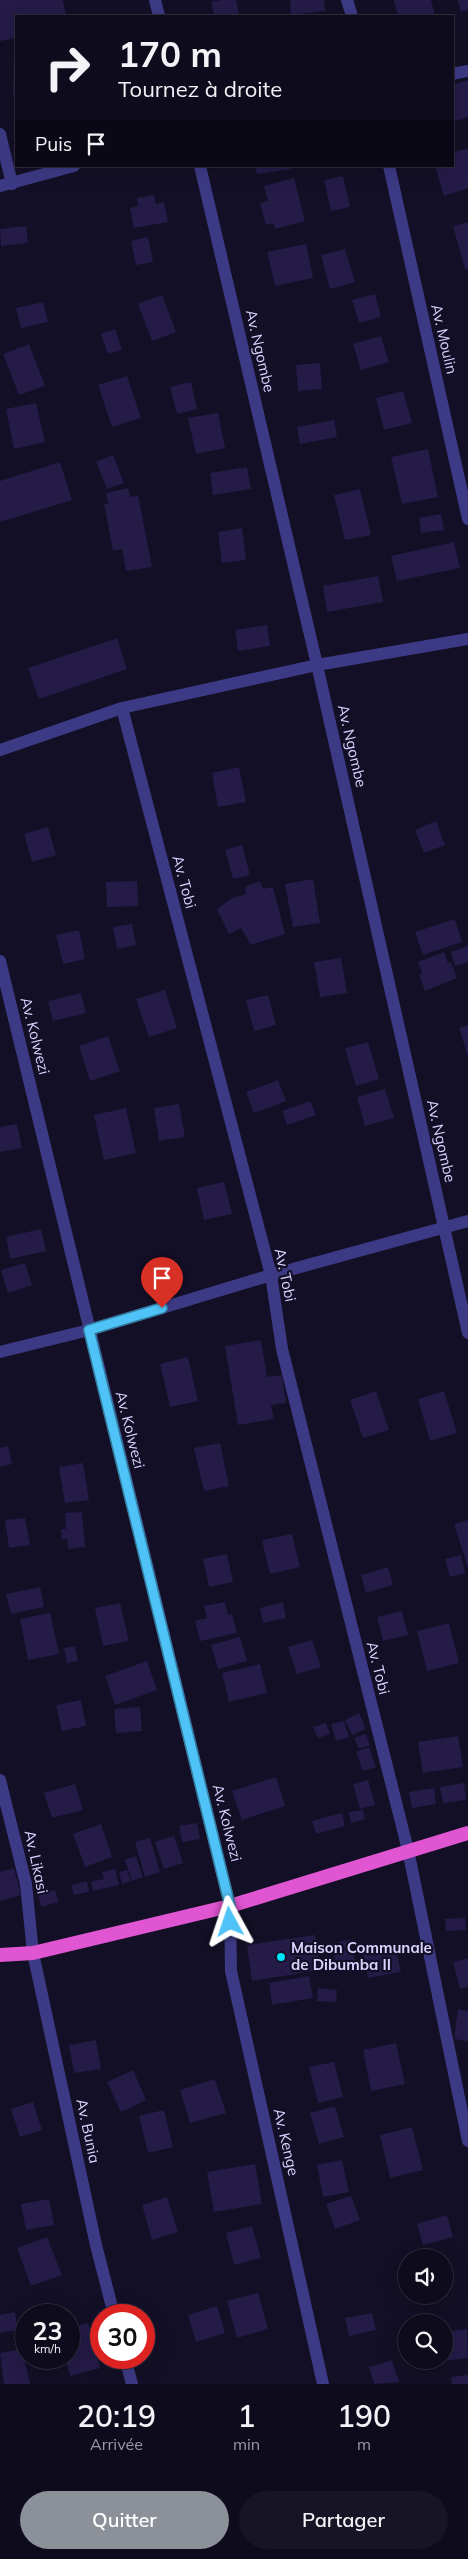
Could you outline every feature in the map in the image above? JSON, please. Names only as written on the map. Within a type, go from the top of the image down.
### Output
[{"type":"highway","points":[[0,1955],[33,1953],[230,1906],[468,1833]]},
{"type":"street","points":[[155,0],[159,15]]},
{"type":"street","points":[[347,0],[352,15]]},
{"type":"street","points":[[454,74],[468,71]]},
{"type":"street","points":[[0,134],[6,185],[70,167]]},
{"type":"street","name":"Av. Ngombe","points":[[200,167],[317,666],[468,1333]]},
{"type":"street","name":"Av. Moulin","points":[[389,167],[468,519]]},
{"type":"street","points":[[0,750],[122,708],[317,666],[468,639]]},
{"type":"street","name":"Av. Tobi","points":[[122,708],[270,1275],[282,1349],[408,1850],[468,2141]]},
{"type":"street","name":"Av. Kolwezi","points":[[0,961],[230,1906]]},
{"type":"street","points":[[0,1352],[89,1330],[270,1275],[468,1221]]},
{"type":"street","name":"Av. Likasi","points":[[0,1780],[26,1884],[33,1953]]},
{"type":"street","name":"Av. Kenge","points":[[230,1906],[231,1971],[324,2384]]},
{"type":"street","name":"Av. Bunia","points":[[33,1953],[96,2245],[111,2304]]},
{"type":"street","points":[[128,2369],[132,2384]]},
{"type":"building","points":[[0,0],[63,0],[66,15],[15,15],[15,38],[0,41]]},
{"type":"building","points":[[236,0],[239,14],[214,15],[211,2]]},
{"type":"building","points":[[290,0],[324,0],[325,11],[291,15]]},
{"type":"building","points":[[394,0],[431,0],[435,15],[398,15]]},
{"type":"building","points":[[458,0],[468,0],[468,10],[461,12]]},
{"type":"building","points":[[14,57],[15,57],[15,95],[13,95]]},
{"type":"building","points":[[468,80],[468,117],[454,121],[454,84]]},
{"type":"building","points":[[468,148],[468,188],[444,196],[435,167],[454,167],[454,152]]},
{"type":"building","points":[[255,167],[291,167],[291,169],[257,174]]},
{"type":"building","points":[[343,176],[350,207],[331,211],[324,180]]},
{"type":"building","points":[[294,178],[305,221],[275,229],[273,223],[266,225],[260,203],[268,201],[264,186]]},
{"type":"building","points":[[154,195],[156,204],[164,202],[168,222],[134,228],[130,208],[138,206],[137,198]]},
{"type":"building","points":[[468,222],[468,269],[465,269],[453,226]]},
{"type":"building","points":[[26,226],[28,243],[1,246],[0,229]]},
{"type":"building","points":[[148,237],[153,262],[136,265],[131,241]]},
{"type":"building","points":[[306,244],[313,278],[275,286],[267,252]]},
{"type":"building","points":[[345,249],[355,282],[330,289],[321,255]]},
{"type":"building","points":[[375,294],[381,317],[359,323],[352,300]]},
{"type":"building","points":[[162,295],[176,332],[152,341],[138,304]]},
{"type":"building","points":[[43,302],[48,322],[21,328],[16,308]]},
{"type":"building","points":[[115,329],[122,350],[108,354],[101,334]]},
{"type":"building","points":[[381,336],[389,362],[361,370],[353,344]]},
{"type":"building","points":[[29,344],[45,386],[19,395],[3,354]]},
{"type":"building","points":[[320,363],[322,389],[298,391],[296,365]]},
{"type":"building","points":[[127,376],[141,418],[112,427],[98,385]]},
{"type":"building","points":[[191,382],[197,409],[177,414],[170,387]]},
{"type":"building","points":[[403,391],[412,423],[384,430],[376,398]]},
{"type":"building","points":[[36,403],[45,442],[14,449],[6,409]]},
{"type":"building","points":[[218,413],[225,448],[196,454],[188,418]]},
{"type":"building","points":[[334,420],[337,437],[300,444],[297,427]]},
{"type":"building","points":[[428,449],[438,497],[402,504],[391,457]]},
{"type":"building","points":[[113,455],[124,483],[107,489],[96,462]]},
{"type":"building","points":[[60,462],[72,500],[0,522],[0,481]]},
{"type":"building","points":[[247,467],[251,489],[213,495],[210,473]]},
{"type":"building","points":[[128,488],[130,497],[138,495],[152,567],[126,571],[122,549],[113,551],[104,504],[108,504],[106,493]]},
{"type":"building","points":[[360,489],[371,535],[345,540],[334,495]]},
{"type":"building","points":[[441,514],[444,530],[421,533],[419,518]]},
{"type":"building","points":[[242,528],[246,560],[222,563],[218,532]]},
{"type":"building","points":[[454,542],[460,568],[397,581],[391,556]]},
{"type":"building","points":[[378,576],[383,602],[327,612],[323,586]]},
{"type":"building","points":[[267,625],[270,646],[238,651],[235,630]]},
{"type":"building","points":[[117,638],[127,669],[39,699],[28,668]]},
{"type":"building","points":[[239,767],[246,802],[218,807],[212,773]]},
{"type":"building","points":[[436,821],[445,845],[424,853],[415,830]]},
{"type":"building","points":[[48,827],[56,855],[32,862],[24,834]]},
{"type":"building","points":[[242,845],[250,875],[233,879],[225,850]]},
{"type":"building","points":[[313,879],[320,923],[293,927],[285,884]]},
{"type":"building","points":[[137,881],[138,906],[107,907],[106,882]]},
{"type":"building","points":[[260,881],[263,889],[273,887],[285,934],[251,945],[241,928],[229,934],[217,909],[232,898],[246,894],[245,887]]},
{"type":"building","points":[[455,919],[462,942],[423,955],[415,932]]},
{"type":"building","points":[[132,924],[136,945],[117,949],[113,927]]},
{"type":"building","points":[[79,930],[85,959],[63,964],[56,935]]},
{"type":"building","points":[[468,946],[468,962],[455,966],[451,952]]},
{"type":"building","points":[[444,952],[448,963],[451,962],[457,978],[425,991],[419,975],[422,973],[418,962]]},
{"type":"building","points":[[341,958],[347,993],[320,997],[314,962]]},
{"type":"building","points":[[165,990],[177,1028],[149,1037],[136,999]]},
{"type":"building","points":[[81,993],[86,1013],[53,1021],[48,1001]]},
{"type":"building","points":[[268,995],[276,1025],[254,1031],[246,1000]]},
{"type":"building","points":[[468,1025],[468,1056],[459,1028]]},
{"type":"building","points":[[108,1036],[120,1071],[90,1081],[79,1046]]},
{"type":"building","points":[[368,1042],[379,1079],[356,1086],[345,1048]]},
{"type":"building","points":[[278,1080],[286,1101],[254,1113],[246,1092]]},
{"type":"building","points":[[385,1089],[394,1118],[365,1126],[357,1097]]},
{"type":"building","points":[[310,1101],[316,1115],[287,1125],[282,1111]]},
{"type":"building","points":[[179,1104],[185,1137],[159,1141],[154,1108]]},
{"type":"building","points":[[126,1108],[136,1153],[104,1160],[94,1115]]},
{"type":"building","points":[[17,1124],[22,1148],[0,1152],[0,1127]]},
{"type":"building","points":[[224,1182],[232,1214],[204,1220],[197,1188]]},
{"type":"building","points":[[41,1229],[46,1251],[10,1259],[6,1237]]},
{"type":"building","points":[[25,1263],[32,1285],[8,1293],[1,1270]]},
{"type":"building","points":[[261,1340],[267,1377],[282,1375],[286,1403],[271,1405],[274,1419],[238,1425],[225,1346]]},
{"type":"building","points":[[188,1357],[198,1401],[170,1407],[160,1364]]},
{"type":"building","points":[[376,1391],[389,1430],[363,1438],[350,1400]]},
{"type":"building","points":[[444,1391],[457,1433],[430,1441],[418,1399]]},
{"type":"building","points":[[220,1443],[229,1486],[204,1491],[194,1448]]},
{"type":"building","points":[[8,1446],[12,1464],[0,1467],[0,1448]]},
{"type":"building","points":[[83,1463],[89,1500],[65,1503],[59,1467]]},
{"type":"building","points":[[82,1512],[85,1547],[68,1549],[67,1539],[62,1539],[61,1529],[66,1529],[65,1513]]},
{"type":"building","points":[[25,1518],[30,1545],[9,1548],[5,1520]]},
{"type":"building","points":[[468,1520],[468,1568],[454,1524]]},
{"type":"building","points":[[292,1534],[300,1567],[270,1574],[262,1540]]},
{"type":"building","points":[[227,1554],[233,1582],[209,1587],[203,1559]]},
{"type":"building","points":[[461,1555],[465,1573],[450,1577],[445,1559]]},
{"type":"building","points":[[388,1567],[393,1585],[366,1593],[361,1575]]},
{"type":"building","points":[[40,1587],[44,1607],[11,1614],[6,1594]]},
{"type":"building","points":[[225,1602],[228,1615],[232,1614],[237,1633],[200,1641],[195,1621],[207,1618],[204,1606]]},
{"type":"building","points":[[283,1602],[286,1618],[263,1623],[260,1608]]},
{"type":"building","points":[[120,1603],[129,1641],[103,1646],[95,1608]]},
{"type":"building","points":[[402,1611],[408,1635],[383,1641],[377,1617]]},
{"type":"building","points":[[50,1613],[59,1654],[28,1660],[20,1619]]},
{"type":"building","points":[[449,1623],[459,1663],[427,1671],[417,1631]]},
{"type":"building","points":[[240,1637],[247,1661],[218,1669],[211,1645]]},
{"type":"building","points":[[312,1640],[321,1667],[297,1674],[288,1647]]},
{"type":"building","points":[[75,1646],[78,1661],[67,1663],[64,1648]]},
{"type":"building","points":[[147,1661],[157,1690],[115,1705],[105,1676]]},
{"type":"building","points":[[260,1664],[267,1693],[229,1702],[222,1673]]},
{"type":"building","points":[[81,1700],[86,1726],[62,1731],[56,1705]]},
{"type":"building","points":[[140,1707],[142,1731],[116,1733],[114,1709]]},
{"type":"building","points":[[359,1713],[366,1729],[352,1735],[345,1720]]},
{"type":"building","points":[[344,1721],[349,1737],[336,1741],[331,1724]]},
{"type":"building","points":[[326,1723],[330,1734],[318,1738],[313,1727]]},
{"type":"building","points":[[366,1734],[370,1745],[359,1749],[354,1738]]},
{"type":"building","points":[[458,1736],[463,1767],[423,1773],[418,1742]]},
{"type":"building","points":[[369,1747],[376,1767],[363,1771],[356,1752]]},
{"type":"building","points":[[276,1777],[285,1806],[242,1820],[232,1791]]},
{"type":"building","points":[[368,1780],[375,1805],[360,1809],[353,1784]]},
{"type":"building","points":[[464,1783],[466,1800],[443,1803],[440,1787]]},
{"type":"building","points":[[75,1784],[83,1810],[52,1818],[44,1793]]},
{"type":"building","points":[[434,1788],[436,1804],[412,1808],[409,1792]]},
{"type":"building","points":[[363,1810],[365,1819],[351,1823],[349,1812]]},
{"type":"building","points":[[342,1813],[345,1826],[316,1834],[312,1821]]},
{"type":"building","points":[[197,1823],[200,1839],[182,1842],[179,1826]]},
{"type":"building","points":[[101,1824],[112,1857],[85,1867],[73,1834]]},
{"type":"building","points":[[174,1836],[183,1863],[164,1869],[155,1842]]},
{"type":"building","points":[[150,1838],[160,1872],[145,1877],[135,1842]]},
{"type":"building","points":[[136,1856],[143,1877],[132,1881],[125,1860]]},
{"type":"building","points":[[14,1868],[21,1895],[0,1901],[0,1872]]},
{"type":"building","points":[[115,1869],[119,1885],[93,1891],[91,1882],[104,1879],[102,1872]]},
{"type":"building","points":[[127,1870],[131,1881],[122,1884],[119,1872]]},
{"type":"building","points":[[87,1881],[89,1892],[74,1895],[71,1885]]},
{"type":"building","points":[[55,1890],[59,1902],[41,1907],[38,1894]]},
{"type":"building","points":[[465,1918],[466,1930],[446,1931],[445,1919]]},
{"type":"building","points":[[315,1935],[320,1970],[252,1981],[247,1945]]},
{"type":"building","points":[[350,1939],[356,1964],[337,1968],[331,1944]]},
{"type":"building","points":[[377,1944],[379,1953],[396,1950],[401,1972],[368,1978],[362,1947]]},
{"type":"building","points":[[468,1958],[468,1987],[460,1989],[453,1962]]},
{"type":"building","points":[[309,1976],[313,1998],[272,2005],[269,1983]]},
{"type":"building","points":[[318,1988],[337,1990],[336,2002],[317,2001]]},
{"type":"building","points":[[458,2009],[468,2011],[468,2041],[454,2039]]},
{"type":"building","points":[[96,2040],[101,2069],[74,2073],[69,2045]]},
{"type":"building","points":[[396,2043],[405,2084],[371,2091],[363,2050]]},
{"type":"building","points":[[334,2062],[343,2097],[318,2103],[309,2067]]},
{"type":"building","points":[[133,2070],[146,2100],[121,2112],[107,2082]]},
{"type":"building","points":[[215,2079],[226,2113],[190,2123],[180,2090]]},
{"type":"building","points":[[33,2102],[42,2130],[20,2137],[11,2109]]},
{"type":"building","points":[[335,2106],[344,2137],[319,2144],[310,2113]]},
{"type":"building","points":[[164,2110],[173,2147],[148,2153],[139,2116]]},
{"type":"building","points":[[412,2127],[423,2170],[390,2178],[380,2135]]},
{"type":"building","points":[[342,2160],[349,2192],[323,2197],[317,2165]]},
{"type":"building","points":[[255,2164],[262,2204],[214,2212],[207,2172]]},
{"type":"building","points":[[351,2196],[360,2220],[335,2229],[326,2204]]},
{"type":"building","points":[[167,2197],[178,2232],[152,2240],[142,2205]]},
{"type":"building","points":[[49,2199],[54,2225],[26,2230],[21,2204]]},
{"type":"building","points":[[447,2215],[453,2237],[423,2245],[417,2224]]},
{"type":"building","points":[[252,2226],[261,2258],[234,2265],[226,2233]]},
{"type":"building","points":[[47,2237],[62,2275],[31,2286],[17,2248]]},
{"type":"building","points":[[258,2293],[268,2329],[237,2338],[227,2301]]},
{"type":"building","points":[[217,2306],[225,2333],[196,2342],[188,2315]]},
{"type":"building","points":[[15,2312],[15,2330],[0,2333],[0,2315]]},
{"type":"building","points":[[372,2313],[376,2330],[349,2336],[345,2318]]},
{"type":"building","points":[[88,2323],[90,2330],[90,2369],[96,2369],[70,2376],[68,2369],[80,2369],[80,2325]]},
{"type":"building","points":[[467,2329],[468,2358],[453,2360],[453,2331]]},
{"type":"building","points":[[15,2350],[15,2369],[27,2369],[30,2384],[4,2384],[0,2353]]},
{"type":"building","points":[[392,2360],[399,2382],[374,2384],[369,2367]]},
{"type":"building","points":[[468,2375],[468,2384],[452,2384],[451,2377]]},
{"type":"place","name":"Maison Communale de Dibumba II","points":[[281,1957]]},
{"type":"route","points":[[162,1308],[89,1330],[230,1906],[230,1922]]}]
